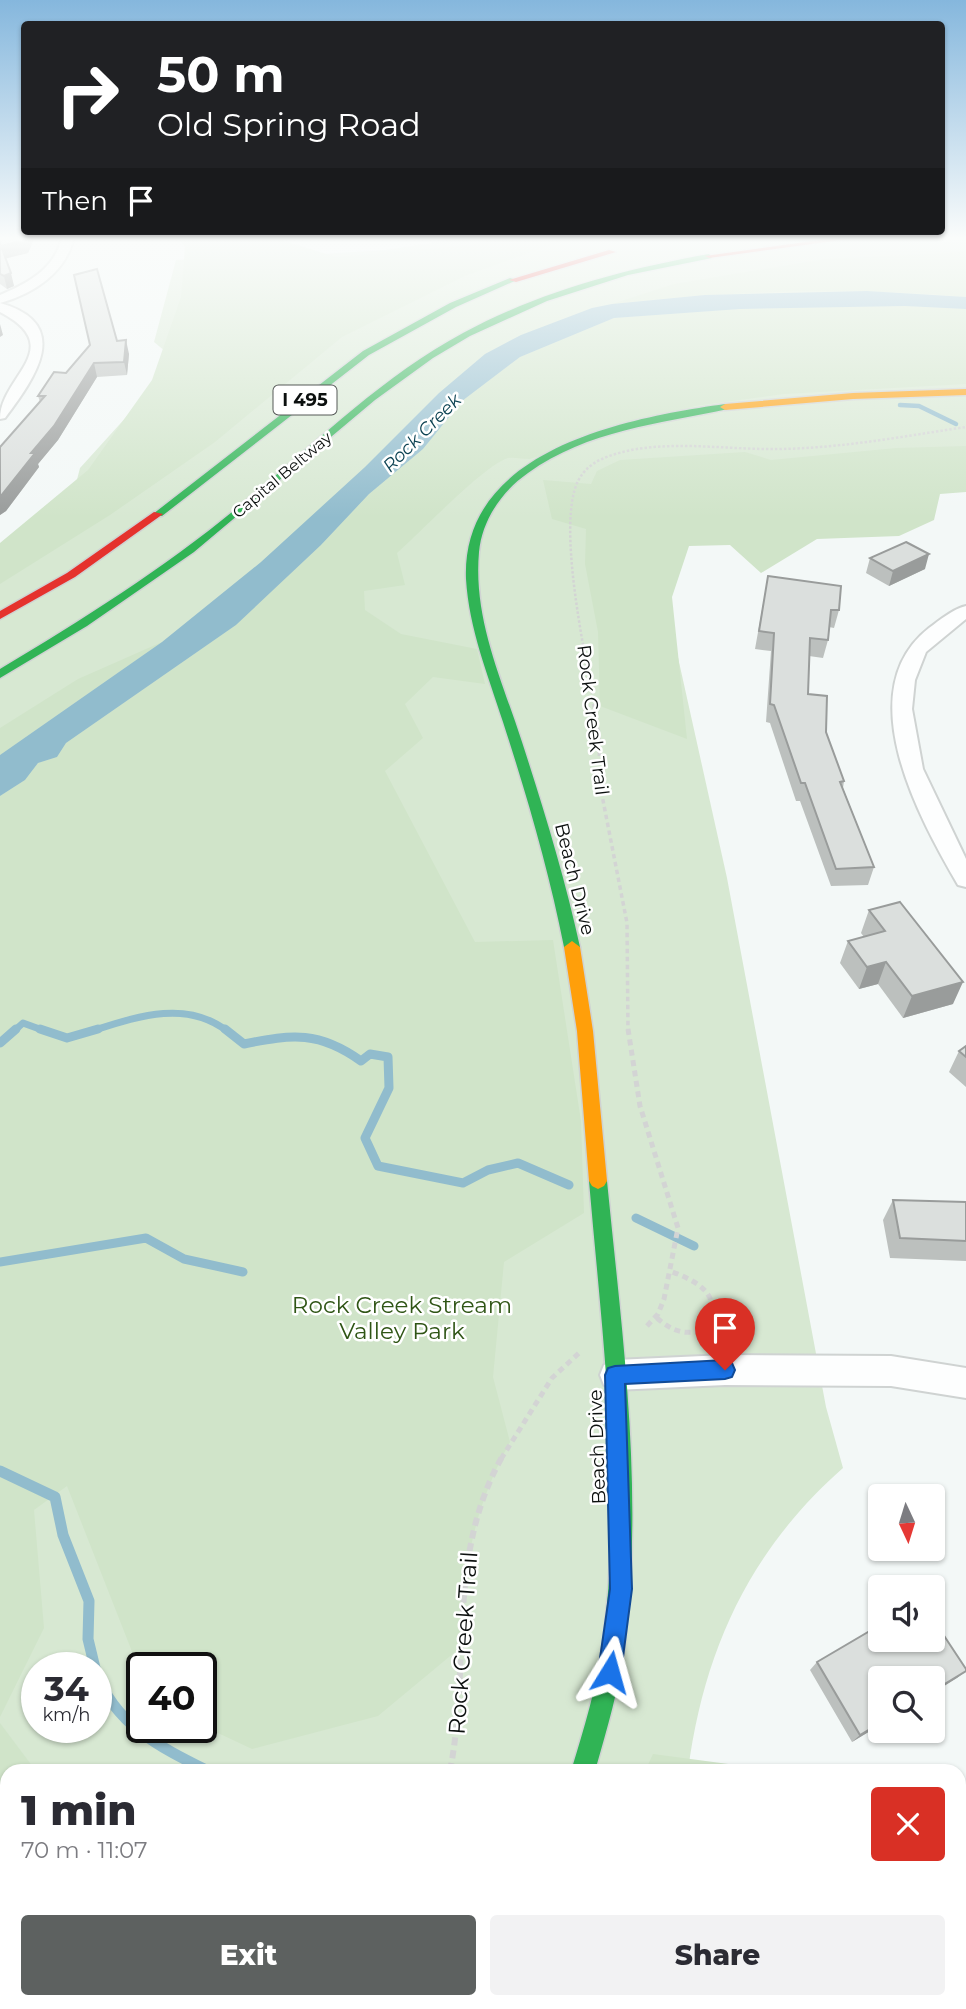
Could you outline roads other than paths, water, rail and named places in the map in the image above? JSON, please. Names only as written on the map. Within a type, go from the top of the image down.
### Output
[{"type":"main road","name":"I 495","points":[[0,616],[71,575],[133,533],[355,362],[401,331]]},
{"type":"main road","name":"Capital Beltway","points":[[0,674],[106,610],[187,553],[414,366],[475,331]]},
{"type":"main road","name":"Beach Drive","points":[[585,1764],[610,1672],[621,1589],[615,1375],[584,1036],[564,906],[477,609],[473,552],[480,523],[496,497],[537,462],[565,447],[641,423],[775,401],[966,392]]},
{"type":"street","points":[[0,415],[37,362],[39,340],[33,331]]},
{"type":"street","points":[[966,611],[933,635],[917,652],[904,689],[903,727],[911,760],[938,829],[966,879]]},
{"type":"street","points":[[615,1375],[725,1370],[891,1371],[966,1383]]},
{"type":"water","name":"Rock Creek","points":[[532,331],[583,331],[520,357],[462,401],[423,449],[369,494],[321,545],[236,625],[66,743],[57,757],[38,763],[25,780],[0,796],[0,755],[162,642],[261,562],[365,467],[439,393],[485,354]]},
{"type":"waterway","points":[[900,405],[919,406],[956,424]]},
{"type":"waterway","points":[[92,1031],[143,1016],[178,1013],[211,1021],[227,1031]]},
{"type":"waterway","points":[[14,1031],[23,1023],[45,1031]]},
{"type":"waterway","points":[[0,1043],[16,1029]]},
{"type":"waterway","points":[[40,1029],[67,1038],[98,1029]]},
{"type":"waterway","points":[[225,1029],[244,1044],[277,1038],[305,1038],[332,1044],[361,1061],[370,1054],[388,1057],[389,1088],[365,1138],[378,1166],[463,1183],[488,1170],[518,1163],[569,1185]]},
{"type":"waterway","points":[[636,1218],[694,1246]]},
{"type":"waterway","points":[[0,1262],[146,1238],[184,1259],[243,1272]]},
{"type":"waterway","points":[[0,1471],[55,1497],[63,1535],[89,1601],[88,1639],[91,1652]]},
{"type":"waterway","points":[[112,1702],[141,1732],[194,1764]]},
{"type":"park label","name":"Rock Creek Stream Valley Park","points":[[402,1318]]}]
